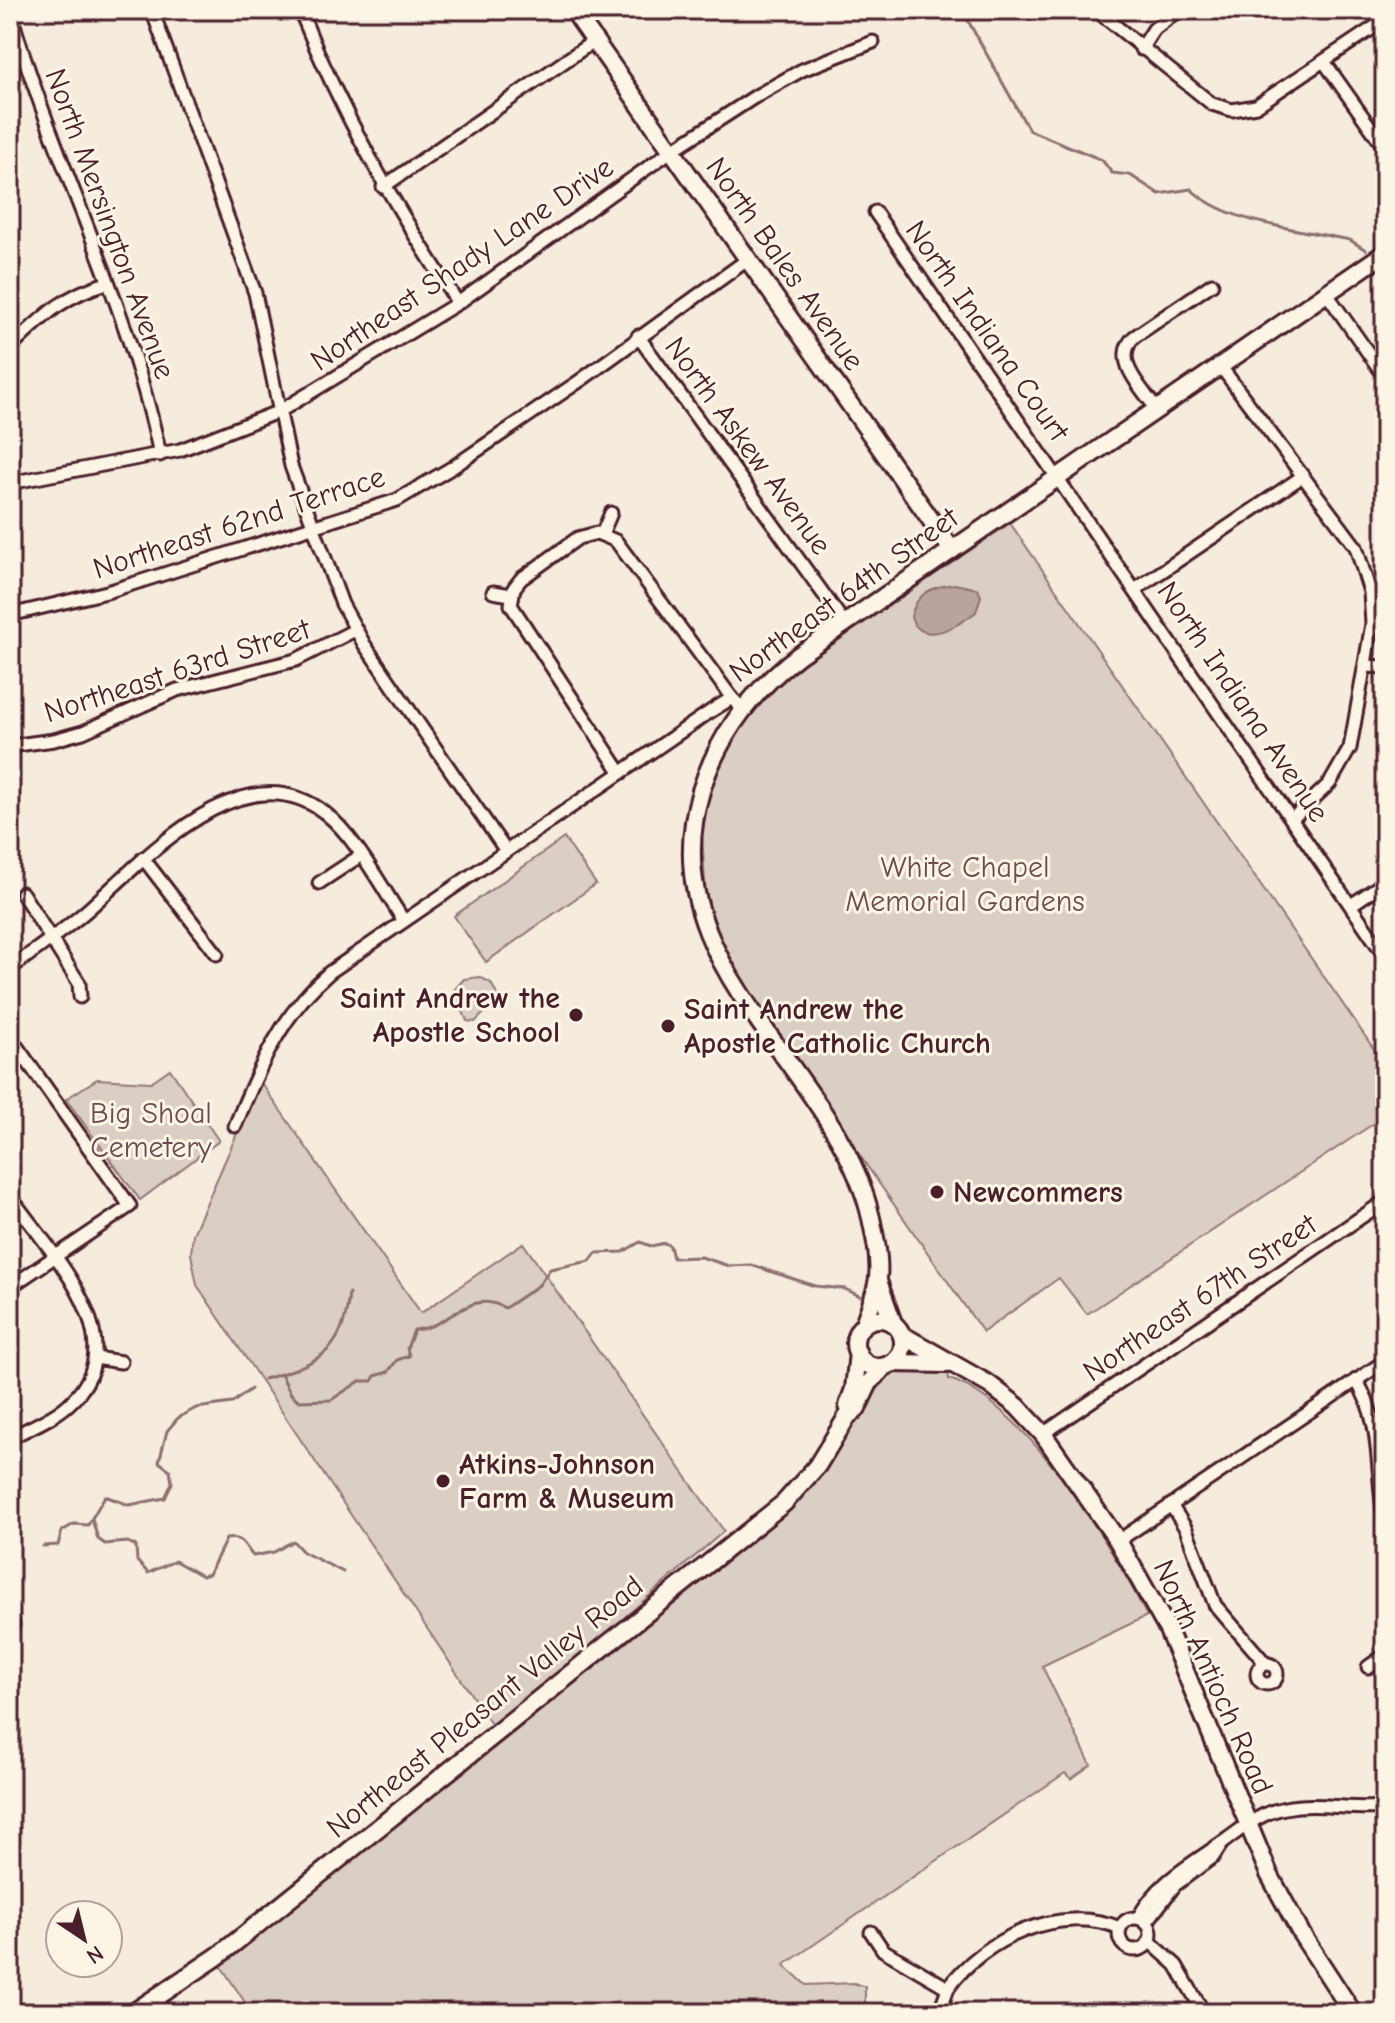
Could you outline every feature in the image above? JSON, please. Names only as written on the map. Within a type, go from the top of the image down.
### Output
[{"type":"street","points":[[152,10],[255,293],[291,466],[312,528],[355,630],[506,851]]},
{"type":"street","points":[[300,10],[333,89],[383,187],[458,303]]},
{"type":"street","name":"North Bales Avenue","points":[[573,10],[952,550]]},
{"type":"street","points":[[1096,10],[1212,104],[1232,110],[1261,103],[1385,20]]},
{"type":"street","points":[[1141,49],[1154,29],[1179,10]]},
{"type":"street","name":"North Mersington Avenue","points":[[10,11],[39,105],[148,398],[160,455]]},
{"type":"street","points":[[383,187],[594,41]]},
{"type":"street","name":"Northeast Shady Lane Drive","points":[[10,483],[160,455],[210,441],[280,411],[458,303],[671,151],[775,84],[873,42]]},
{"type":"street","points":[[1325,63],[1385,148]]},
{"type":"street","name":"North Indiana Court","points":[[875,212],[1060,477]]},
{"type":"street","name":"Northeast 64th Street","points":[[235,1126],[281,1025],[302,997],[330,972],[621,773],[738,704],[845,624],[1385,253]]},
{"type":"street","name":"Northeast 62nd Terrace","points":[[10,615],[107,592],[312,528],[408,494],[556,397],[747,260]]},
{"type":"street","points":[[12,343],[67,298],[107,283]]},
{"type":"street","points":[[1157,410],[1125,363],[1125,348],[1134,337],[1212,284]]},
{"type":"street","points":[[1327,294],[1385,377]]},
{"type":"street","name":"North Askew Avenue","points":[[638,336],[845,624]]},
{"type":"street","points":[[1221,367],[1356,547],[1367,576],[1372,624],[1347,756],[1330,783],[1293,818]]},
{"type":"street","points":[[1136,589],[1303,476]]},
{"type":"street","name":"North Indiana Avenue","points":[[1060,477],[1385,956]]},
{"type":"street","points":[[602,534],[611,513]]},
{"type":"street","points":[[621,773],[515,617],[511,595],[521,579],[578,538],[602,534],[616,541],[738,704],[708,769],[694,823],[694,875],[702,919],[726,974],[826,1119],[853,1164],[873,1227],[878,1281],[902,1349],[889,1364],[869,1364],[858,1353],[856,1337],[864,1324],[878,1281]]},
{"type":"street","points":[[493,592],[511,595]]},
{"type":"street","name":"Northeast 63rd Street","points":[[10,746],[69,736],[177,690],[296,660],[355,630]]},
{"type":"street","points":[[1366,666],[1385,667]]},
{"type":"street","points":[[10,969],[90,908],[143,858],[200,817],[266,794],[291,796],[314,806],[334,821],[404,921]]},
{"type":"street","points":[[319,883],[360,856]]},
{"type":"street","points":[[143,858],[217,954]]},
{"type":"street","points":[[1351,905],[1385,882]]},
{"type":"street","points":[[22,893],[79,983],[80,997]]},
{"type":"street","points":[[10,1037],[130,1206],[10,1287]]},
{"type":"street","points":[[10,1196],[91,1315],[95,1331],[95,1358],[85,1385],[76,1398],[10,1438]]},
{"type":"street","name":"Northeast 67th Street","points":[[1043,1434],[1385,1201]]},
{"type":"street","points":[[864,1324],[878,1319],[897,1329]]},
{"type":"street","name":"North Antioch Road","points":[[897,1329],[948,1363],[990,1385],[1017,1406],[1043,1434],[1118,1541],[1168,1630],[1248,1824],[1302,1935],[1353,2013]]},
{"type":"street","name":"Northeast Pleasant Valley Road","points":[[847,1417],[858,1353]]},
{"type":"street","points":[[95,1358],[121,1362]]},
{"type":"street","points":[[1118,1541],[1385,1361]]},
{"type":"street","name":"North Antioch Road","points":[[889,1364],[948,1363]]},
{"type":"street","name":"Northeast Pleasant Valley Road","points":[[133,2013],[218,1956],[784,1503],[817,1466],[847,1417],[857,1408],[869,1383],[889,1364]]},
{"type":"street","points":[[1356,1380],[1369,1400],[1375,1421],[1379,1494],[1385,1521]]},
{"type":"street","points":[[1171,1505],[1186,1529],[1215,1605],[1266,1664]]},
{"type":"street","points":[[1368,1667],[1385,1655]]},
{"type":"street","points":[[1142,1920],[1156,1890],[1203,1853],[1223,1843],[1248,1824],[1288,1807],[1385,1807]]},
{"type":"street","points":[[1120,1928],[1128,1920],[1142,1920]]},
{"type":"street","points":[[1120,1928],[1122,1942],[1130,1949],[1141,1948],[1149,1941],[1150,1932],[1142,1920]]},
{"type":"street","points":[[939,2013],[948,1988],[969,1961],[1036,1927],[1093,1921],[1120,1928]]},
{"type":"street","points":[[871,1932],[883,1950],[948,1988]]},
{"type":"street","points":[[1149,1941],[1176,1965],[1204,2013]]},
{"type":"green space","name":"White Chapel Memorial Gardens","points":[[1010,523],[1385,1065],[1385,1116],[1087,1314],[1059,1278],[983,1332],[756,1007],[725,955],[706,900],[702,833],[712,781],[736,731],[773,685]]},
{"type":"green space","points":[[564,838],[596,884],[486,962],[454,916]]},
{"type":"green space","points":[[480,977],[491,983],[499,998],[475,1022],[467,1021],[454,990],[464,979]]},
{"type":"green space","name":"Big Shoal Cemetery","points":[[170,1069],[219,1141],[140,1200],[66,1099],[97,1079],[151,1082]]},
{"type":"green space","points":[[260,1081],[421,1313],[523,1243],[724,1531],[495,1730],[197,1285],[191,1254],[193,1234]]},
{"type":"green space","points":[[901,1369],[948,1373],[949,1379],[978,1393],[1007,1416],[1036,1446],[1089,1517],[1147,1616],[1042,1666],[1091,1765],[1071,1779],[1065,1773],[784,1965],[806,1985],[854,1983],[865,1987],[865,2013],[252,2013],[221,1966],[798,1502],[848,1435],[879,1381]]},
{"type":"shaded area","points":[[955,584],[978,589],[981,596],[976,612],[941,631],[932,633],[916,626],[911,617],[921,597],[932,589]]},
{"type":"waterway","points":[[962,10],[1029,130],[1102,160],[1112,173],[1130,175],[1159,194],[1191,189],[1206,201],[1244,218],[1350,240],[1366,250]]},
{"type":"waterway","points":[[264,1379],[281,1374],[291,1394],[299,1401],[331,1400],[360,1381],[372,1381],[375,1376],[388,1372],[397,1360],[409,1356],[407,1348],[414,1330],[438,1323],[480,1302],[505,1308],[539,1285],[550,1269],[590,1261],[596,1253],[623,1252],[640,1242],[651,1246],[665,1243],[670,1246],[673,1258],[701,1257],[729,1266],[751,1265],[815,1286],[845,1289],[866,1299]]},
{"type":"waterway","points":[[281,1374],[310,1362],[330,1347],[343,1325],[349,1293]]},
{"type":"waterway","points":[[43,1546],[58,1545],[62,1531],[74,1524],[88,1525],[105,1496],[129,1505],[165,1498],[172,1483],[170,1470],[159,1462],[167,1431],[178,1418],[196,1408],[232,1403],[251,1389]]},
{"type":"waterway","points":[[92,1519],[98,1539],[105,1544],[128,1542],[136,1546],[137,1561],[148,1573],[175,1561],[202,1576],[209,1574],[226,1539],[232,1538],[242,1542],[253,1556],[274,1552],[293,1541],[303,1552],[343,1572]]},
{"type":"place","name":"Saint Andrew the Apostle School","points":[[576,1015]]},
{"type":"place","name":"Saint Andrew the Apostle Catholic Church","points":[[668,1026]]},
{"type":"place","name":"Newcommers","points":[[937,1192]]},
{"type":"place","name":"Atkins-Johnson Farm & Museum","points":[[443,1481]]}]
